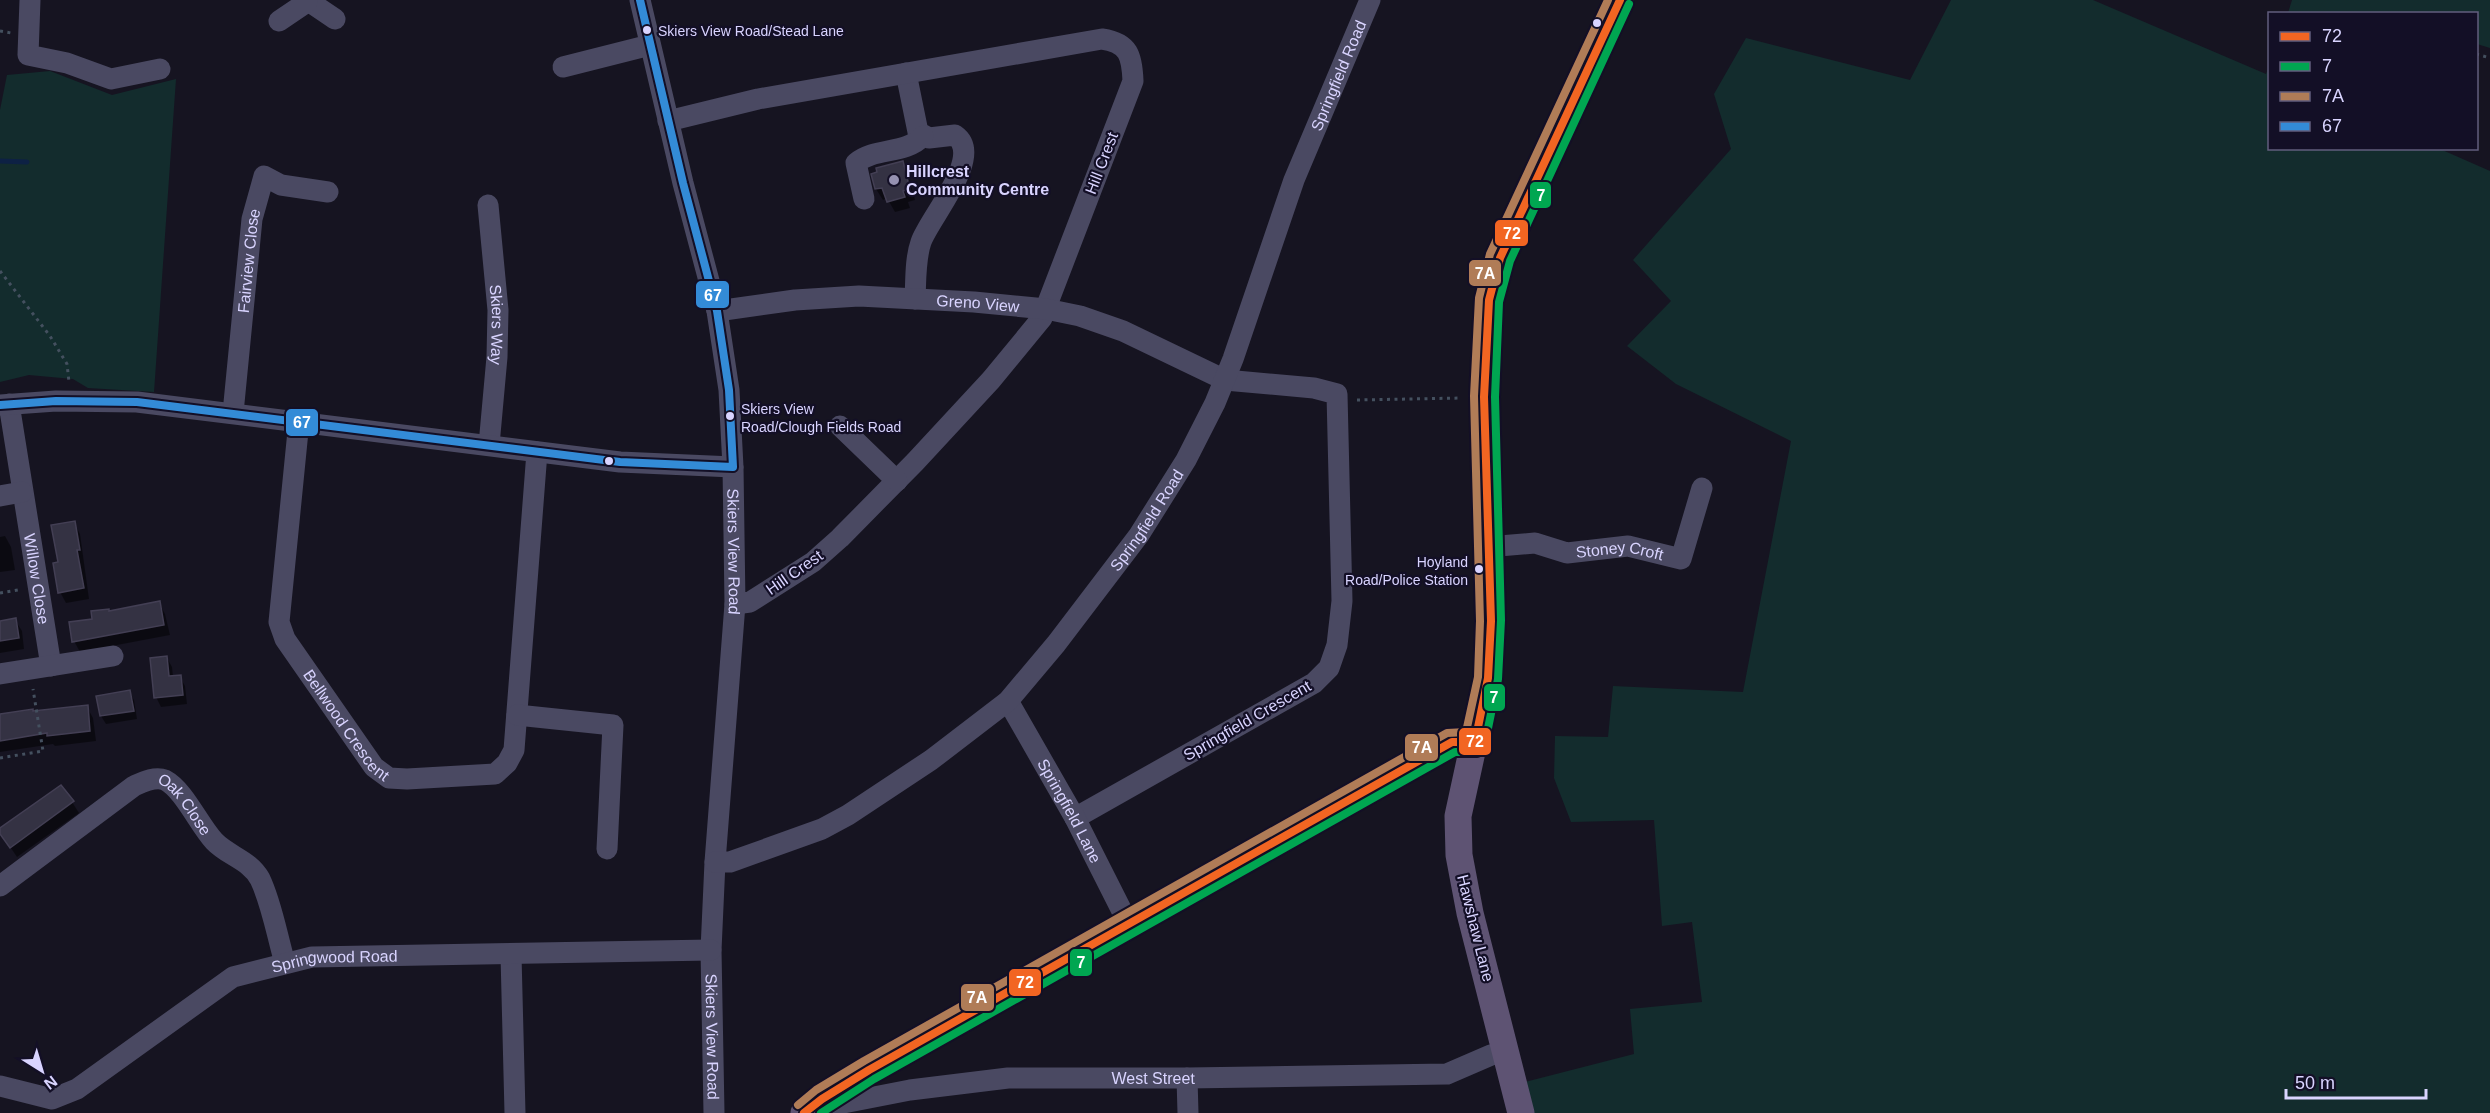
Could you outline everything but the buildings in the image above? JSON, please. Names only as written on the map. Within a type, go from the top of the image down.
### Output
[{"type":"main road","name":"Hawshaw Lane","points":[[1521,1113],[1470,913],[1459,855],[1458,816],[1488,678],[1491,621],[1486,548],[1484,397],[1489,300],[1500,258],[1615,2]]},
{"type":"main road","points":[[813,1106],[1128,923],[1452,742],[1475,742]]},
{"type":"street","points":[[30,0],[28,55],[67,63],[111,79],[160,69]]},
{"type":"street","name":"Skiers View Road","points":[[640,0],[668,122],[717,311],[729,390],[733,467],[735,604],[711,950],[714,1113]]},
{"type":"street","name":"Springfield Road","points":[[716,862],[730,862],[822,829],[931,760],[1008,700],[1056,644],[1139,535],[1186,460],[1225,380],[1294,180],[1370,0]]},
{"type":"street","points":[[279,21],[307,1],[335,19]]},
{"type":"street","name":"Hill Crest","points":[[668,122],[758,99],[1102,39],[1116,41],[1132,60],[1133,81],[1042,318],[991,380],[897,481],[813,562],[750,602],[735,604]]},
{"type":"street","points":[[563,67],[650,45]]},
{"type":"street","points":[[906,73],[918,132],[929,138],[955,135],[962,140],[964,158],[946,200],[919,245],[915,299]]},
{"type":"street","points":[[864,199],[856,163],[863,157],[914,145],[923,136]]},
{"type":"street","name":"Fairview Close","points":[[233,413],[252,219],[264,176],[281,185],[328,192]]},
{"type":"street","name":"Skiers Way","points":[[488,205],[498,310],[497,357],[489,445]]},
{"type":"street","name":"Greno View","points":[[717,311],[806,299],[859,296],[974,302],[1046,309],[1080,316],[1123,331],[1225,380]]},
{"type":"street","points":[[1225,380],[1327,390],[1337,394],[1337,401]]},
{"type":"street","points":[[4,404],[71,401],[137,402],[620,462],[733,467]]},
{"type":"street","name":"Springfield Crescent","points":[[1075,819],[1314,683],[1329,668],[1337,645],[1342,601],[1337,401]]},
{"type":"street","name":"Willow Close","points":[[4,404],[22,492],[41,667]]},
{"type":"street","name":"Bellwood Crescent","points":[[299,421],[279,622],[285,639],[374,767],[389,778],[495,774],[507,763],[514,750],[537,452]]},
{"type":"street","points":[[840,426],[897,481]]},
{"type":"street","name":"Stoney Croft","points":[[1486,548],[1535,543],[1567,554],[1628,546],[1681,559],[1702,488]]},
{"type":"street","points":[[0,496],[22,492]]},
{"type":"street","points":[[0,674],[113,656]]},
{"type":"street","name":"Springfield Lane","points":[[1008,700],[1075,819],[1128,923]]},
{"type":"street","points":[[517,715],[613,725],[607,849]]},
{"type":"street","name":"Oak Close","points":[[0,886],[134,786],[160,778],[179,794],[221,848],[244,861],[256,873],[264,891],[285,963]]},
{"type":"street","name":"Springwood Road","points":[[0,1086],[54,1106],[233,977],[312,957],[711,950]]},
{"type":"street","points":[[511,955],[514,1113]]},
{"type":"street","name":"West Street","points":[[813,1106],[838,1104],[910,1090],[1008,1078],[1447,1074],[1491,1055],[1507,1051]]},
{"type":"street","points":[[1187,1078],[1188,1113]]},
{"type":"path","points":[[0,271],[50,336],[67,364],[71,401]]},
{"type":"path","points":[[1337,401],[1484,397]]},
{"type":"path","points":[[0,758],[44,751],[41,667]]},
{"type":"green space","points":[[1951,0],[2093,0],[2266,74],[2268,69],[2268,150],[2442,150],[2490,171],[2490,1113],[1524,1113],[1517,1084],[1634,1054],[1630,1009],[1702,1002],[1692,922],[1662,926],[1654,820],[1571,822],[1554,778],[1555,736],[1608,737],[1613,686],[1743,692],[1791,441],[1676,384],[1627,346],[1671,301],[1633,260],[1731,149],[1714,94],[1746,38],[1910,80]]},
{"type":"green space","points":[[2292,0],[2490,0],[2490,48],[2478,44],[2478,12],[2288,12]]},
{"type":"green space","points":[[50,71],[112,95],[176,79],[154,392],[88,388],[73,379],[29,375],[0,382],[0,110],[7,75]]},
{"type":"waterway","points":[[0,161],[27,162]]},
{"type":"transit line","name":"67","points":[[0,405],[56,401],[137,402],[620,462],[733,467],[729,390],[717,311],[683,183],[640,0]]},
{"type":"transit line","name":"7A","points":[[798,1105],[816,1090],[864,1061],[1447,733],[1466,732],[1478,677],[1480,621],[1474,396],[1479,298],[1490,254],[1608,0]]},
{"type":"transit line","name":"72","points":[[804,1113],[869,1070],[1452,742],[1475,742],[1488,678],[1491,621],[1484,397],[1489,300],[1500,258],[1620,0]]},
{"type":"transit line","name":"7","points":[[821,1113],[874,1079],[1455,752],[1477,752],[1484,748],[1498,679],[1501,620],[1495,397],[1499,302],[1510,261],[1629,4]]},
{"type":"place","name":"Skiers View Road/Stead Lane","points":[[647,30]]},
{"type":"place","name":"Hillcrest Community Centre","points":[[894,180]]},
{"type":"place","name":"Skiers View Road/Clough Fields Road","points":[[730,416]]},
{"type":"place","name":"Hoyland Road/Police Station","points":[[1479,569]]}]
